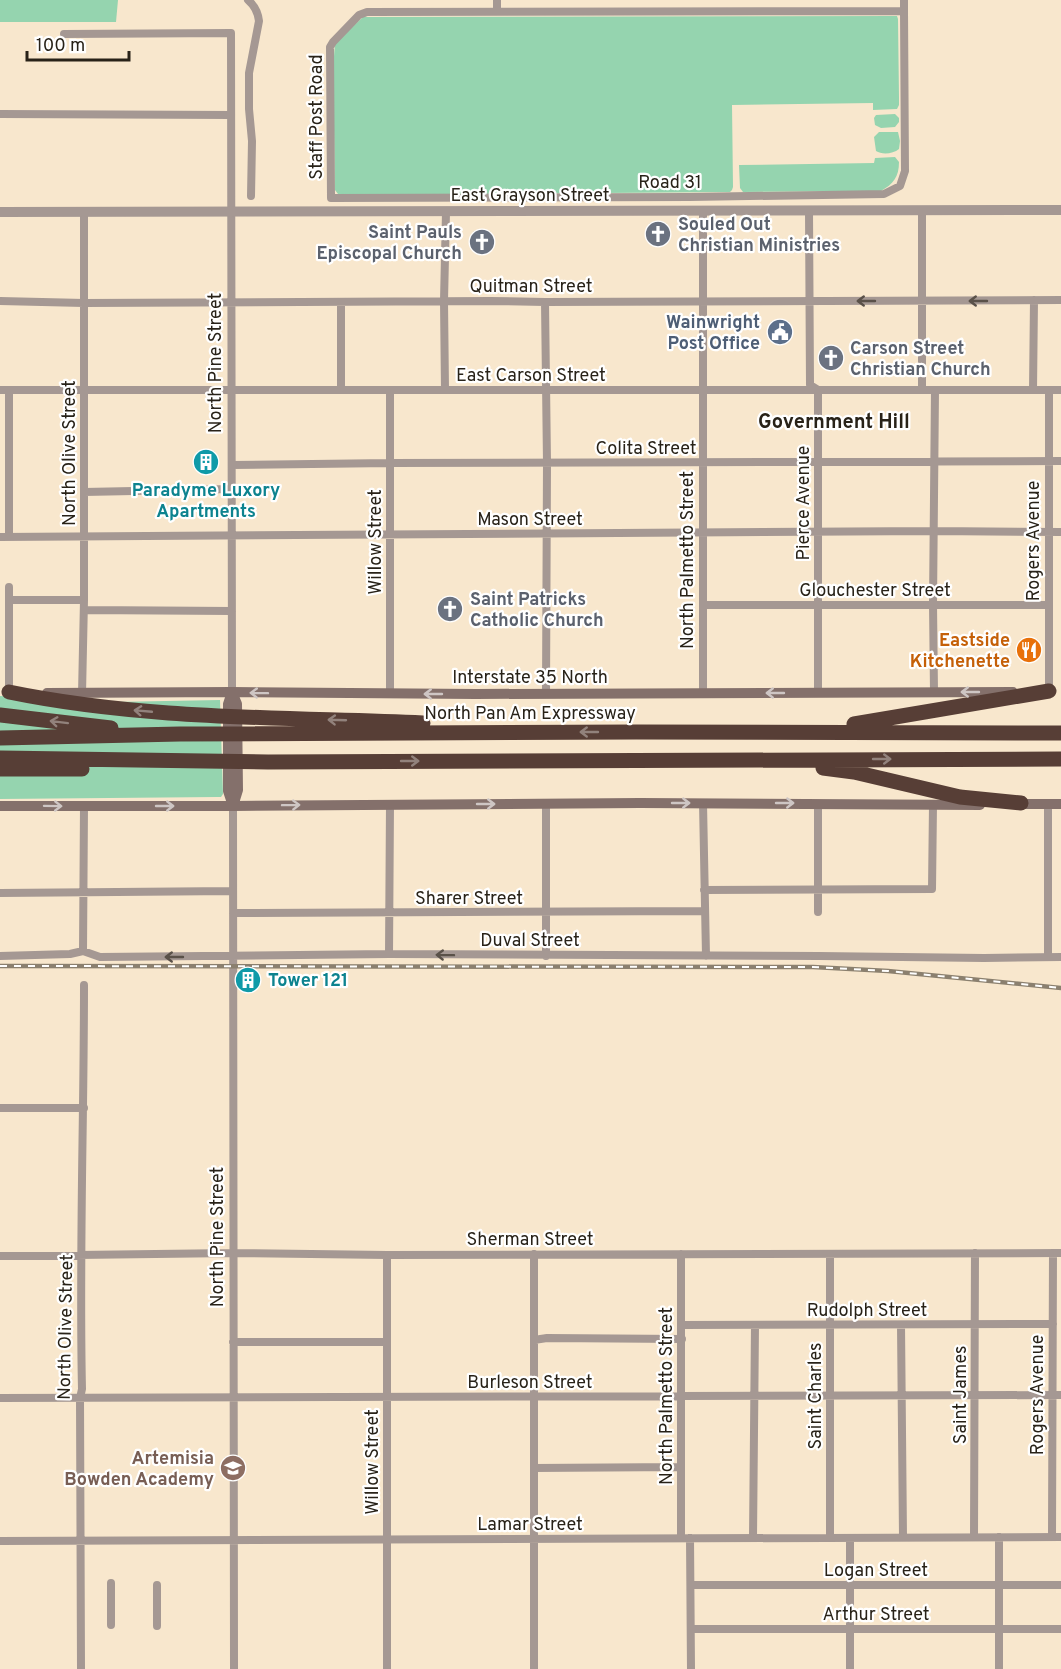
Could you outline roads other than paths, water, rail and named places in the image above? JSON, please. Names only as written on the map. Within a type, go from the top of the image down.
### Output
[{"type":"highway","points":[[636,732],[854,724],[1055,691]]},
{"type":"highway","points":[[4,692],[71,703],[189,715],[490,726],[542,732]]},
{"type":"highway","points":[[0,715],[180,734]]},
{"type":"highway","name":"North Pan Am Expressway","points":[[0,738],[180,734],[542,732],[1061,733]]},
{"type":"highway","points":[[0,758],[268,762],[1061,759]]},
{"type":"highway","points":[[613,760],[734,768],[835,769],[960,797],[1021,803]]},
{"type":"highway","points":[[0,771],[150,768],[268,762]]},
{"type":"main road","name":"Interstate 35 North","points":[[4,692],[390,694],[1055,691]]},
{"type":"main road","name":"North Pine Street","points":[[232,692],[233,806]]},
{"type":"main road","points":[[0,806],[546,803],[1061,804]]},
{"type":"street","points":[[248,0],[255,6],[259,15],[249,73],[252,141],[251,196]]},
{"type":"street","points":[[497,0],[497,12]]},
{"type":"street","points":[[904,0],[904,11]]},
{"type":"street","name":"Staff Post Road","points":[[331,198],[330,47],[359,15],[367,12],[904,11]]},
{"type":"street","name":"Road 31","points":[[331,198],[881,195],[899,187],[905,171],[904,11]]},
{"type":"street","name":"North Pine Street","points":[[64,34],[231,33],[232,692]]},
{"type":"street","points":[[0,114],[231,115]]},
{"type":"street","points":[[922,210],[922,390]]},
{"type":"street","name":"East Grayson Street","points":[[0,212],[1061,210]]},
{"type":"street","name":"Pierce Avenue","points":[[809,211],[810,385],[818,390],[818,693]]},
{"type":"street","name":"North Olive Street","points":[[82,694],[84,212]]},
{"type":"street","points":[[445,390],[446,212]]},
{"type":"street","name":"North Palmetto Street","points":[[703,693],[704,212]]},
{"type":"street","points":[[1033,390],[1034,300]]},
{"type":"street","name":"Quitman Street","points":[[0,301],[232,303],[1061,300]]},
{"type":"street","points":[[341,302],[341,390]]},
{"type":"street","points":[[545,302],[548,463],[546,693]]},
{"type":"street","name":"East Carson Street","points":[[0,390],[1061,390]]},
{"type":"street","points":[[9,390],[9,537]]},
{"type":"street","name":"Willow Street","points":[[390,390],[390,694]]},
{"type":"street","points":[[934,692],[935,390]]},
{"type":"street","name":"Rogers Avenue","points":[[1049,390],[1048,605],[1055,691]]},
{"type":"street","name":"Colita Street","points":[[232,465],[1061,461]]},
{"type":"street","points":[[84,492],[232,489]]},
{"type":"street","name":"Mason Street","points":[[0,537],[1061,532]]},
{"type":"street","points":[[4,692],[9,586]]},
{"type":"street","points":[[10,600],[84,600]]},
{"type":"street","name":"Glouchester Street","points":[[703,605],[1048,605]]},
{"type":"street","points":[[84,610],[232,611]]},
{"type":"street","points":[[546,803],[546,956]]},
{"type":"street","points":[[703,803],[706,956]]},
{"type":"street","points":[[389,954],[390,804]]},
{"type":"street","points":[[818,804],[818,912]]},
{"type":"street","points":[[1048,804],[1048,957]]},
{"type":"street","points":[[704,890],[932,888],[933,805]]},
{"type":"street","name":"North Pine Street","points":[[233,806],[234,1669]]},
{"type":"street","points":[[83,951],[84,807]]},
{"type":"street","points":[[0,893],[232,891]]},
{"type":"street","name":"Sharer Street","points":[[233,913],[705,911]]},
{"type":"street","name":"Duval Street","points":[[0,956],[70,954],[83,951],[100,957],[389,954],[1061,957]]},
{"type":"street","name":"North Olive Street","points":[[81,1669],[80,1398],[82,1389],[84,985]]},
{"type":"street","points":[[0,1108],[84,1108]]},
{"type":"street","name":"Sherman Street","points":[[0,1256],[233,1253],[387,1255],[1057,1253]]},
{"type":"street","name":"Saint James","points":[[974,1537],[975,1253]]},
{"type":"street","name":"Rogers Avenue","points":[[1057,1253],[1052,1395],[1057,1537]]},
{"type":"street","points":[[534,1254],[534,1669]]},
{"type":"street","name":"North Palmetto Street","points":[[681,1254],[681,1538]]},
{"type":"street","name":"Saint Charles","points":[[830,1254],[831,1538]]},
{"type":"street","name":"Willow Street","points":[[387,1255],[387,1669]]},
{"type":"street","name":"Rudolph Street","points":[[681,1325],[1053,1324]]},
{"type":"street","points":[[753,1538],[755,1325]]},
{"type":"street","points":[[901,1325],[903,1537]]},
{"type":"street","points":[[534,1340],[547,1338],[681,1339]]},
{"type":"street","points":[[233,1342],[387,1342]]},
{"type":"street","name":"Burleson Street","points":[[0,1398],[1061,1395]]},
{"type":"street","points":[[534,1468],[681,1467]]},
{"type":"street","points":[[999,1537],[999,1669]]},
{"type":"street","name":"Lamar Street","points":[[0,1541],[1057,1537]]},
{"type":"street","points":[[690,1538],[691,1669]]},
{"type":"street","points":[[850,1538],[850,1669]]},
{"type":"street","points":[[111,1583],[111,1625]]},
{"type":"street","points":[[157,1585],[157,1626]]},
{"type":"street","name":"Logan Street","points":[[691,1585],[1061,1585]]},
{"type":"street","name":"Arthur Street","points":[[691,1629],[1061,1629]]},
{"type":"railway","points":[[0,966],[813,967],[888,971],[1061,988]]},
{"type":"place","name":"Souled Out Christian Ministries","points":[[658,234]]},
{"type":"place","name":"Saint Pauls Episcopal Church","points":[[482,242]]},
{"type":"place","name":"Wainwright Post Office","points":[[780,332]]},
{"type":"place","name":"Carson Street Christian Church","points":[[831,358]]},
{"type":"place","name":"Paradyme Luxory Apartments","points":[[206,462]]},
{"type":"place","name":"Saint Patricks Catholic Church","points":[[450,609]]},
{"type":"place","name":"Eastside Kitchenette","points":[[1029,650]]},
{"type":"place","name":"Tower 121","points":[[248,980]]},
{"type":"place","name":"Artemisia Bowden Academy","points":[[233,1468]]},
{"type":"district","name":"Government Hill","points":[[834,421]]}]
